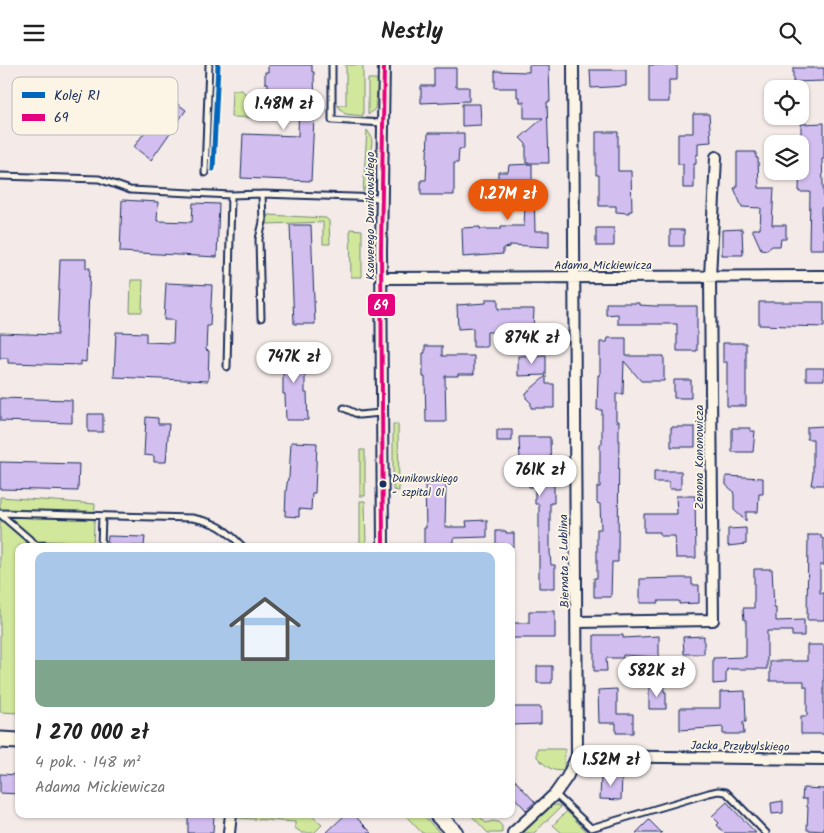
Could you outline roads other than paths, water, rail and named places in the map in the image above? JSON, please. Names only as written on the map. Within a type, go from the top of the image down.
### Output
[{"type":"street","name":"Ksawerego Dunikowskiego","points":[[383,543],[381,413],[384,65]]},
{"type":"street","name":"Biernata z Lublina","points":[[573,65],[573,277],[578,756]]},
{"type":"street","name":"Zenona Kononowicza","points":[[578,622],[713,620],[710,277],[716,157]]},
{"type":"street","name":"Adama Mickiewicza","points":[[382,278],[824,276]]},
{"type":"street","points":[[0,740],[15,741]]},
{"type":"street","name":"Jacka Przybylskiego","points":[[578,756],[824,759]]},
{"type":"street","points":[[513,833],[555,794],[578,756]]},
{"type":"street","points":[[229,833],[230,818]]},
{"type":"street","points":[[441,818],[455,833]]},
{"type":"lane","points":[[205,173],[209,65]]},
{"type":"lane","points":[[332,65],[332,120],[383,123]]},
{"type":"lane","points":[[0,176],[99,179],[130,190],[231,195],[262,194],[382,198]]},
{"type":"lane","points":[[261,318],[259,239],[263,222],[262,194]]},
{"type":"lane","points":[[227,367],[231,195]]},
{"type":"lane","points":[[344,408],[359,415],[381,413]]},
{"type":"lane","points":[[0,514],[192,518],[210,521],[224,528],[239,543]]},
{"type":"lane","points":[[0,514],[34,543]]},
{"type":"lane","points":[[101,543],[102,516]]},
{"type":"lane","points":[[555,794],[591,828],[709,793],[726,792],[766,833]]},
{"type":"rail line","name":"R1","points":[[213,169],[218,65]]},
{"type":"place","name":"Dunikowskiego - szpital 01","points":[[383,484]]}]
